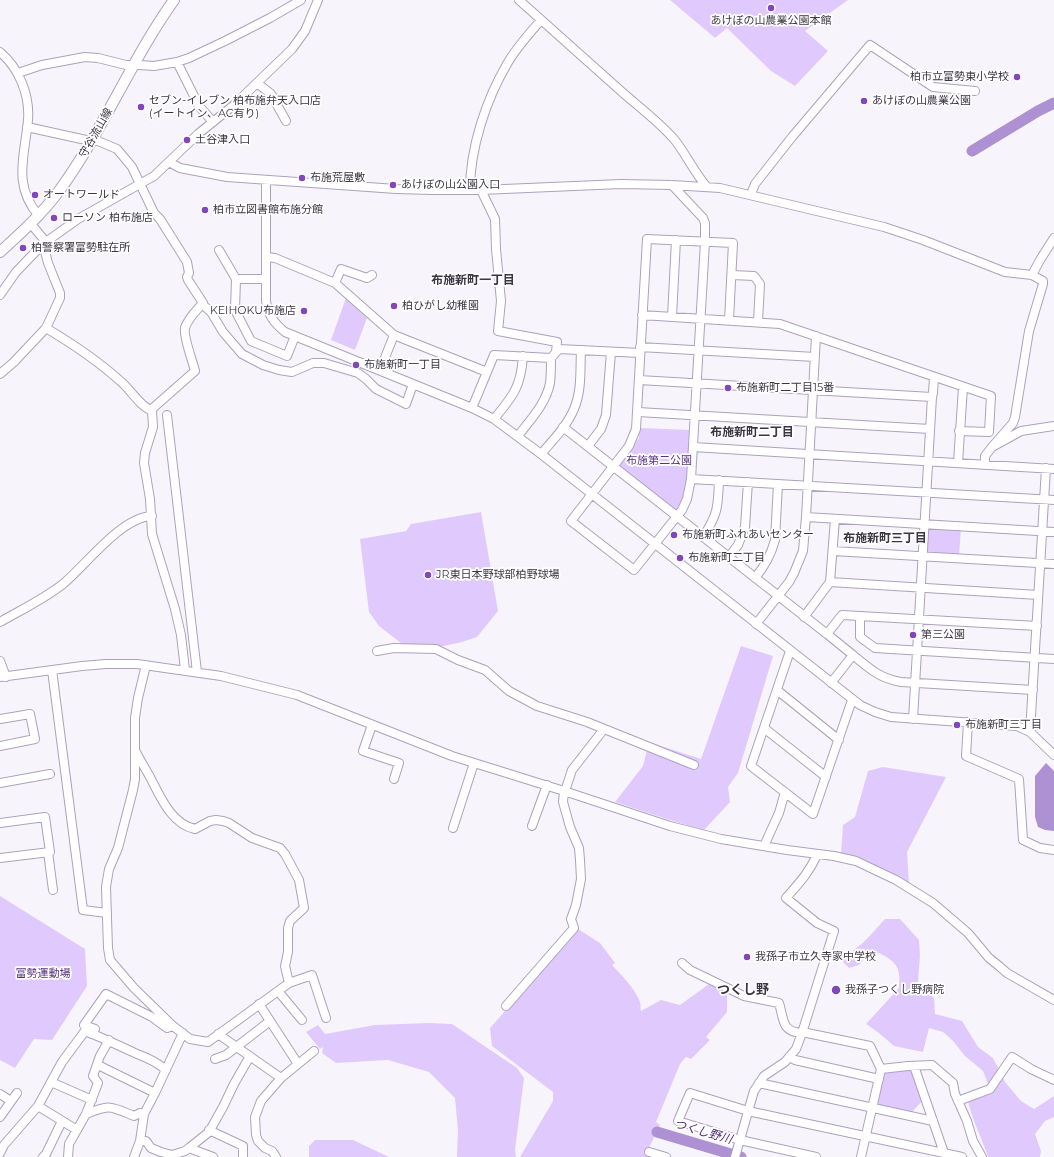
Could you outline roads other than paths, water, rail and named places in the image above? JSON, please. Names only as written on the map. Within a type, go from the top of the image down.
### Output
[{"type":"main road","name":"守谷流山線","points":[[0,252],[39,216],[59,192],[92,140],[159,21],[174,0]]},
{"type":"street","points":[[18,73],[42,65],[85,57],[98,58],[126,65],[154,66],[176,62],[189,58],[225,41],[301,0]]},
{"type":"street","points":[[0,295],[16,272],[44,243],[78,219],[154,176],[198,134],[234,105],[292,49],[305,31],[318,0]]},
{"type":"street","points":[[519,0],[674,139],[690,165],[707,187]]},
{"type":"street","points":[[470,190],[472,156],[492,93],[507,63],[541,20]]},
{"type":"street","points":[[751,194],[755,184],[792,137],[870,45],[934,87],[976,91]]},
{"type":"street","points":[[0,52],[18,73],[24,87],[28,115],[22,160],[22,177],[24,189],[31,208],[39,216]]},
{"type":"street","points":[[176,62],[199,106],[213,122]]},
{"type":"street","points":[[257,83],[271,94],[286,121]]},
{"type":"street","points":[[27,127],[98,140],[117,149],[132,167],[154,212],[187,262],[189,273],[187,277],[188,280],[203,303],[202,304],[211,312],[223,332],[242,354],[263,365],[279,370],[292,372],[313,363],[324,363],[358,373],[366,378],[376,389],[406,404],[413,384]]},
{"type":"street","points":[[169,162],[180,168],[212,175],[396,189],[481,190],[621,184],[672,185],[731,190],[884,227],[923,240],[1004,272],[1032,276],[1043,281],[1043,284],[1029,331],[1015,417],[1013,423],[985,456],[985,464]]},
{"type":"street","points":[[266,180],[266,301],[268,311],[272,319],[285,332],[472,408],[494,419],[592,494],[852,700],[875,712],[891,717],[1017,726],[1030,732],[1054,755]]},
{"type":"street","points":[[672,185],[703,218],[706,232],[705,242],[700,318],[691,479],[687,499],[677,516],[634,570],[571,521],[629,446],[633,438],[638,412],[640,350],[647,239],[676,240],[705,242],[734,244],[729,320]]},
{"type":"street","points":[[481,190],[495,219],[496,249],[502,300],[498,331],[557,342],[547,394],[543,402],[518,436]]},
{"type":"street","points":[[0,374],[14,362],[46,328],[60,298],[60,293],[48,264],[44,243],[31,224]]},
{"type":"street","points":[[1032,276],[1054,238]]},
{"type":"street","points":[[672,317],[676,240]]},
{"type":"street","points":[[219,250],[236,279],[235,310],[250,341],[287,356],[295,336]]},
{"type":"street","points":[[266,257],[275,258],[335,283],[394,335],[487,372]]},
{"type":"street","points":[[335,283],[341,268],[367,278],[372,275]]},
{"type":"street","points":[[732,275],[754,276],[760,284],[758,322]]},
{"type":"street","points":[[236,279],[266,279]]},
{"type":"street","points":[[185,670],[181,635],[175,609],[152,534],[152,516],[144,463],[145,453],[153,427],[153,408],[195,371],[184,330],[191,316],[202,304]]},
{"type":"street","points":[[642,315],[780,324],[990,396],[989,432],[960,431]]},
{"type":"street","points":[[46,328],[70,342],[120,380],[146,409],[152,411]]},
{"type":"street","points":[[380,370],[394,335]]},
{"type":"street","points":[[756,624],[779,596],[794,573],[799,564],[804,543],[816,336]]},
{"type":"street","points":[[472,408],[494,356],[554,355],[559,349],[611,352],[640,350],[699,350],[815,357]]},
{"type":"street","points":[[541,454],[570,417],[577,399],[581,350]]},
{"type":"street","points":[[588,446],[601,429],[606,415],[611,352]]},
{"type":"street","points":[[494,419],[510,400],[517,388],[520,380],[523,356]]},
{"type":"street","points":[[913,719],[934,377]]},
{"type":"street","points":[[639,380],[932,397]]},
{"type":"street","points":[[958,463],[963,387]]},
{"type":"street","points":[[638,412],[930,429]]},
{"type":"street","points":[[167,415],[197,672]]},
{"type":"street","points":[[992,447],[1021,431],[1054,426]]},
{"type":"street","points":[[563,427],[878,675],[889,680],[916,683],[1033,690]]},
{"type":"street","points":[[693,447],[1050,469],[1044,500],[1030,732]]},
{"type":"street","points":[[691,479],[1054,500]]},
{"type":"street","points":[[703,537],[717,512],[719,480]]},
{"type":"street","points":[[729,557],[738,545],[745,526],[748,482]]},
{"type":"street","points":[[755,578],[767,563],[775,540],[778,484]]},
{"type":"street","points":[[0,622],[62,584],[116,533],[133,522],[147,516],[152,516]]},
{"type":"street","points":[[806,517],[1054,532]]},
{"type":"street","points":[[804,616],[830,582],[835,519]]},
{"type":"street","points":[[833,551],[1054,564]]},
{"type":"street","points":[[830,582],[1038,595]]},
{"type":"street","points":[[827,634],[842,615],[1037,626]]},
{"type":"street","points":[[860,616],[860,637],[875,648],[1054,659]]},
{"type":"street","points":[[377,651],[394,648],[436,649],[458,660],[485,670],[509,691],[537,706],[587,722],[694,765]]},
{"type":"street","points":[[790,651],[751,766],[813,814],[852,700]]},
{"type":"street","points":[[831,683],[853,655]]},
{"type":"street","points":[[0,661],[3,677],[106,664],[146,665],[221,676],[296,695],[474,763],[688,831],[721,839],[834,856],[856,861],[920,894],[964,929],[989,958],[999,966],[1054,1000]]},
{"type":"street","points":[[146,665],[135,718],[135,779],[118,848],[109,869],[106,887],[108,948],[110,960],[134,988],[190,1039],[208,1042],[289,982],[312,975],[326,1018]]},
{"type":"street","points":[[52,670],[83,910],[107,913]]},
{"type":"street","points":[[777,690],[839,740]]},
{"type":"street","points":[[0,719],[30,714],[34,739],[0,746]]},
{"type":"street","points":[[968,722],[966,756],[1019,779],[1023,840],[1040,848],[1054,850]]},
{"type":"street","points":[[372,725],[363,751],[399,762],[394,779]]},
{"type":"street","points":[[764,728],[826,777]]},
{"type":"street","points":[[506,1006],[574,928],[571,919],[576,905],[581,879],[579,848],[570,827],[563,802],[572,770],[604,729]]},
{"type":"street","points":[[135,750],[158,794],[180,823],[194,829],[210,821],[223,821],[229,823],[252,838],[280,848],[285,854],[299,880],[304,908],[290,921],[288,928],[288,952],[285,966],[289,982]]},
{"type":"street","points":[[453,828],[474,763]]},
{"type":"street","points":[[0,783],[50,774]]},
{"type":"street","points":[[532,826],[547,785]]},
{"type":"street","points":[[764,846],[779,813],[785,792]]},
{"type":"street","points":[[0,823],[45,817],[53,890]]},
{"type":"street","points":[[0,858],[48,852]]},
{"type":"street","points":[[735,1157],[754,1091],[764,1076],[785,1062],[796,1049],[834,931],[817,923],[786,898],[808,873],[817,854]]},
{"type":"street","points":[[682,963],[690,970],[744,996],[779,1003],[786,1028],[790,1031],[870,1046],[881,1069],[861,1157]]},
{"type":"street","points":[[278,991],[302,1020]]},
{"type":"street","points":[[167,1067],[150,1053],[84,1025],[106,994],[152,1017],[167,1028],[174,1026]]},
{"type":"street","points":[[260,1004],[298,1064]]},
{"type":"street","points":[[215,1058],[226,1055],[270,1021]]},
{"type":"street","points":[[0,1153],[4,1145],[38,1106],[62,1062],[85,1032],[109,1040],[167,1067]]},
{"type":"street","points":[[134,1157],[140,1141],[144,1114],[183,1033]]},
{"type":"street","points":[[218,1034],[281,1078]]},
{"type":"street","points":[[68,1157],[69,1144],[86,1114],[98,1083],[93,1076],[100,1056],[109,1040]]},
{"type":"street","points":[[276,1157],[272,1151],[265,1148],[258,1142],[255,1117],[261,1101],[281,1078],[314,1051]]},
{"type":"street","points":[[140,1141],[146,1141],[151,1148],[172,1154],[189,1148],[209,1130],[250,1056]]},
{"type":"street","points":[[789,1057],[795,1060],[879,1079]]},
{"type":"street","points":[[958,1101],[990,1089],[1012,1057],[1054,1080]]},
{"type":"street","points":[[98,1065],[155,1093]]},
{"type":"street","points":[[881,1069],[932,1065],[953,1083],[955,1094],[967,1121],[973,1141],[982,1157]]},
{"type":"street","points":[[914,1066],[944,1153]]},
{"type":"street","points":[[51,1082],[92,1100]]},
{"type":"street","points":[[759,1083],[933,1121]]},
{"type":"street","points":[[0,1117],[17,1092]]},
{"type":"street","points":[[0,1094],[11,1101]]},
{"type":"street","points":[[816,1157],[740,1140],[678,1121],[690,1094],[748,1111],[962,1157]]},
{"type":"street","points":[[38,1106],[77,1130]]},
{"type":"street","points":[[86,1114],[106,1106],[134,1116],[140,1113],[144,1114]]},
{"type":"street","points":[[43,1157],[46,1154],[62,1121]]},
{"type":"street","points":[[209,1130],[242,1145],[257,1139]]},
{"type":"street","points":[[242,1145],[243,1157]]},
{"type":"street","points":[[189,1148],[213,1157]]},
{"type":"street","points":[[649,1152],[666,1157]]},
{"type":"waterway","points":[[972,151],[1054,103]]},
{"type":"waterway","name":"つくし野川","points":[[657,1132],[741,1157]]},
{"type":"place","name":"あけぼの山農業公園本館","points":[[771,8]]},
{"type":"place","name":"柏市立富勢東小学校","points":[[1017,77]]},
{"type":"place","name":"あけぼの山農業公園","points":[[864,101]]},
{"type":"place","name":"セブン-イレブン 柏布施弁天入口店 (イートイン、AC有り)","points":[[141,107]]},
{"type":"place","name":"土谷津入口","points":[[187,140]]},
{"type":"place","name":"布施荒屋敷","points":[[302,178]]},
{"type":"place","name":"あけぼの山公園入口","points":[[393,185]]},
{"type":"place","name":"オートワールド","points":[[35,195]]},
{"type":"place","name":"柏市立図書館布施分館","points":[[205,210]]},
{"type":"place","name":"ローソン 柏布施店","points":[[54,218]]},
{"type":"place","name":"柏警察署富勢駐在所","points":[[23,248]]},
{"type":"place","name":"柏ひがし幼稚園","points":[[394,306]]},
{"type":"place","name":"KEIHOKU布施店","points":[[304,311]]},
{"type":"place","name":"布施新町一丁目","points":[[356,365]]},
{"type":"place","name":"布施新町二丁目15番","points":[[728,388]]},
{"type":"place","name":"布施新町ふれあいセンター","points":[[674,535]]},
{"type":"place","name":"布施新町二丁目","points":[[680,558]]},
{"type":"place","name":"JR東日本野球部柏野球場","points":[[428,575]]},
{"type":"place","name":"第三公園","points":[[913,635]]},
{"type":"place","name":"布施新町三丁目","points":[[957,725]]},
{"type":"place","name":"我孫子市立久寺家中学校","points":[[747,957]]},
{"type":"place","name":"我孫子つくし野病院","points":[[836,990]]},
{"type":"district","name":"布施新町一丁目","points":[[473,280]]},
{"type":"district","name":"布施新町二丁目","points":[[752,432]]},
{"type":"district","name":"布施新町三丁目","points":[[885,538]]},
{"type":"district","name":"つくし野","points":[[743,990]]},
{"type":"park label","name":"布施第二公園","points":[[659,461]]},
{"type":"park label","name":"富勢運動場","points":[[43,974]]}]
